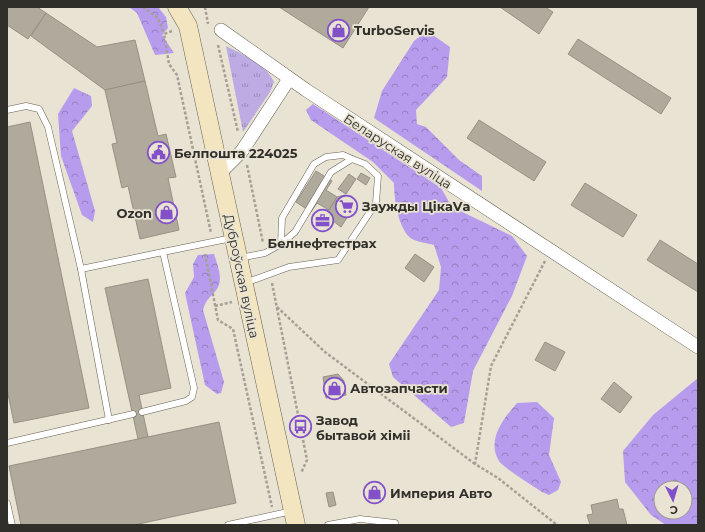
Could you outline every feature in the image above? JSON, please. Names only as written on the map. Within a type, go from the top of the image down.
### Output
[{"type":"main road","points":[[177,7],[188,26]]},
{"type":"main road","name":"Дуброўская вуліца","points":[[188,26],[295,518]]},
{"type":"street","name":"Беларуская вуліца","points":[[221,30],[289,79],[698,347]]},
{"type":"street","points":[[219,174],[242,151],[289,79]]},
{"type":"lane","points":[[7,110],[26,106],[39,110],[48,126],[81,269],[109,420]]},
{"type":"lane","points":[[244,284],[289,267],[338,260],[376,203],[378,176],[364,164],[343,155],[326,157],[314,164],[282,218],[282,244]]},
{"type":"lane","points":[[238,259],[265,253],[282,244],[295,232],[331,172],[352,159]]},
{"type":"lane","points":[[81,269],[234,238]]},
{"type":"lane","points":[[142,412],[186,401],[192,397],[194,388],[163,252]]},
{"type":"lane","points":[[7,443],[133,414]]},
{"type":"lane","points":[[7,503],[12,525]]},
{"type":"lane","points":[[228,525],[273,515],[295,518]]},
{"type":"lane","points":[[328,525],[349,523],[360,519],[395,523],[395,525]]},
{"type":"path","points":[[143,7],[158,18],[164,34],[169,64],[177,75],[212,242],[204,255],[218,320],[233,329],[273,515]]},
{"type":"path","points":[[164,34],[188,26],[208,24]]},
{"type":"path","points":[[475,464],[491,366],[550,251]]},
{"type":"path","points":[[277,307],[325,352],[475,464],[498,478],[557,525]]},
{"type":"green space","points":[[129,7],[158,7],[166,17],[168,28],[162,35],[174,53],[155,55],[137,13]]},
{"type":"green space","points":[[427,31],[450,47],[447,77],[416,110],[417,124],[426,127],[459,160],[482,176],[482,191],[374,118],[382,91],[414,41]]},
{"type":"green space","points":[[226,46],[260,65],[271,76],[274,82],[270,92],[243,132]]},
{"type":"green space","points":[[74,88],[91,96],[92,106],[72,131],[95,211],[93,222],[82,215],[61,156],[58,114]]},
{"type":"green space","points":[[313,104],[441,188],[452,207],[512,236],[527,256],[512,296],[473,371],[464,423],[451,427],[393,377],[389,364],[439,290],[441,267],[434,245],[414,240],[407,235],[403,229],[398,213],[394,183],[373,162],[311,120],[306,110]]},
{"type":"green space","points":[[214,254],[220,281],[217,289],[207,300],[203,310],[224,382],[221,393],[217,394],[205,385],[185,293],[194,277],[193,264],[198,255]]},
{"type":"green space","points":[[698,378],[698,525],[666,525],[658,520],[693,520],[693,480],[653,480],[653,516],[625,482],[623,451],[653,415]]},
{"type":"green space","points":[[537,402],[554,418],[549,455],[561,482],[558,490],[549,495],[519,477],[502,464],[499,461],[494,445],[502,422],[517,403]]},
{"type":"building","points":[[7,7],[37,7],[46,13],[28,39],[7,25]]},
{"type":"building","points":[[279,7],[369,7],[343,48]]},
{"type":"building","points":[[500,7],[545,7],[553,12],[539,34]]},
{"type":"building","points":[[46,13],[97,47],[135,40],[145,81],[105,90],[31,36]]},
{"type":"building","points":[[578,39],[671,98],[661,114],[568,54]]},
{"type":"building","points":[[145,81],[158,136],[166,134],[176,177],[168,178],[179,230],[140,239],[128,186],[122,188],[112,144],[117,143],[105,90]]},
{"type":"building","points":[[479,120],[546,162],[534,181],[467,138]]},
{"type":"building","points":[[30,122],[89,408],[14,423],[7,389],[7,127]]},
{"type":"building","points":[[316,171],[332,181],[326,190],[337,197],[329,210],[317,203],[311,212],[296,202]]},
{"type":"building","points":[[361,173],[370,178],[366,185],[357,179]]},
{"type":"building","points":[[349,174],[356,179],[346,194],[338,189]]},
{"type":"building","points":[[585,183],[637,215],[623,237],[571,205]]},
{"type":"building","points":[[345,195],[357,202],[341,227],[329,218],[329,210],[337,197]]},
{"type":"building","name":"Белнефтестрах","points":[[322,214],[329,220],[323,228],[315,222]]},
{"type":"building","points":[[660,240],[698,264],[698,292],[647,260]]},
{"type":"building","points":[[415,254],[434,267],[424,282],[405,268]]},
{"type":"building","points":[[148,279],[171,388],[139,395],[148,437],[138,439],[105,288]]},
{"type":"building","points":[[545,342],[565,352],[555,371],[535,360]]},
{"type":"building","name":"Автозапчасти","points":[[338,374],[344,381],[346,395],[326,398],[323,377]]},
{"type":"building","points":[[614,382],[632,397],[620,413],[601,399]]},
{"type":"building","points":[[219,422],[236,503],[134,525],[21,525],[9,466]]},
{"type":"building","points":[[380,485],[382,498],[371,500],[369,486]]},
{"type":"building","points":[[333,492],[336,505],[329,507],[326,493]]},
{"type":"building","points":[[617,499],[619,509],[623,509],[627,525],[590,525],[587,515],[593,514],[591,505]]},
{"type":"place","name":"TurboServis","points":[[339,30]]},
{"type":"place","name":"Белпошта 224025","points":[[159,153]]},
{"type":"place","name":"Заужды ЦікаVа","points":[[347,206]]},
{"type":"place","name":"Ozon","points":[[167,213]]},
{"type":"place","name":"Белнефтестрах","points":[[322,221]]},
{"type":"place","name":"Автозапчасти","points":[[335,388]]},
{"type":"place","name":"Завод бытавой хіміі","points":[[300,427]]},
{"type":"place","name":"Империя Авто","points":[[374,493]]}]
